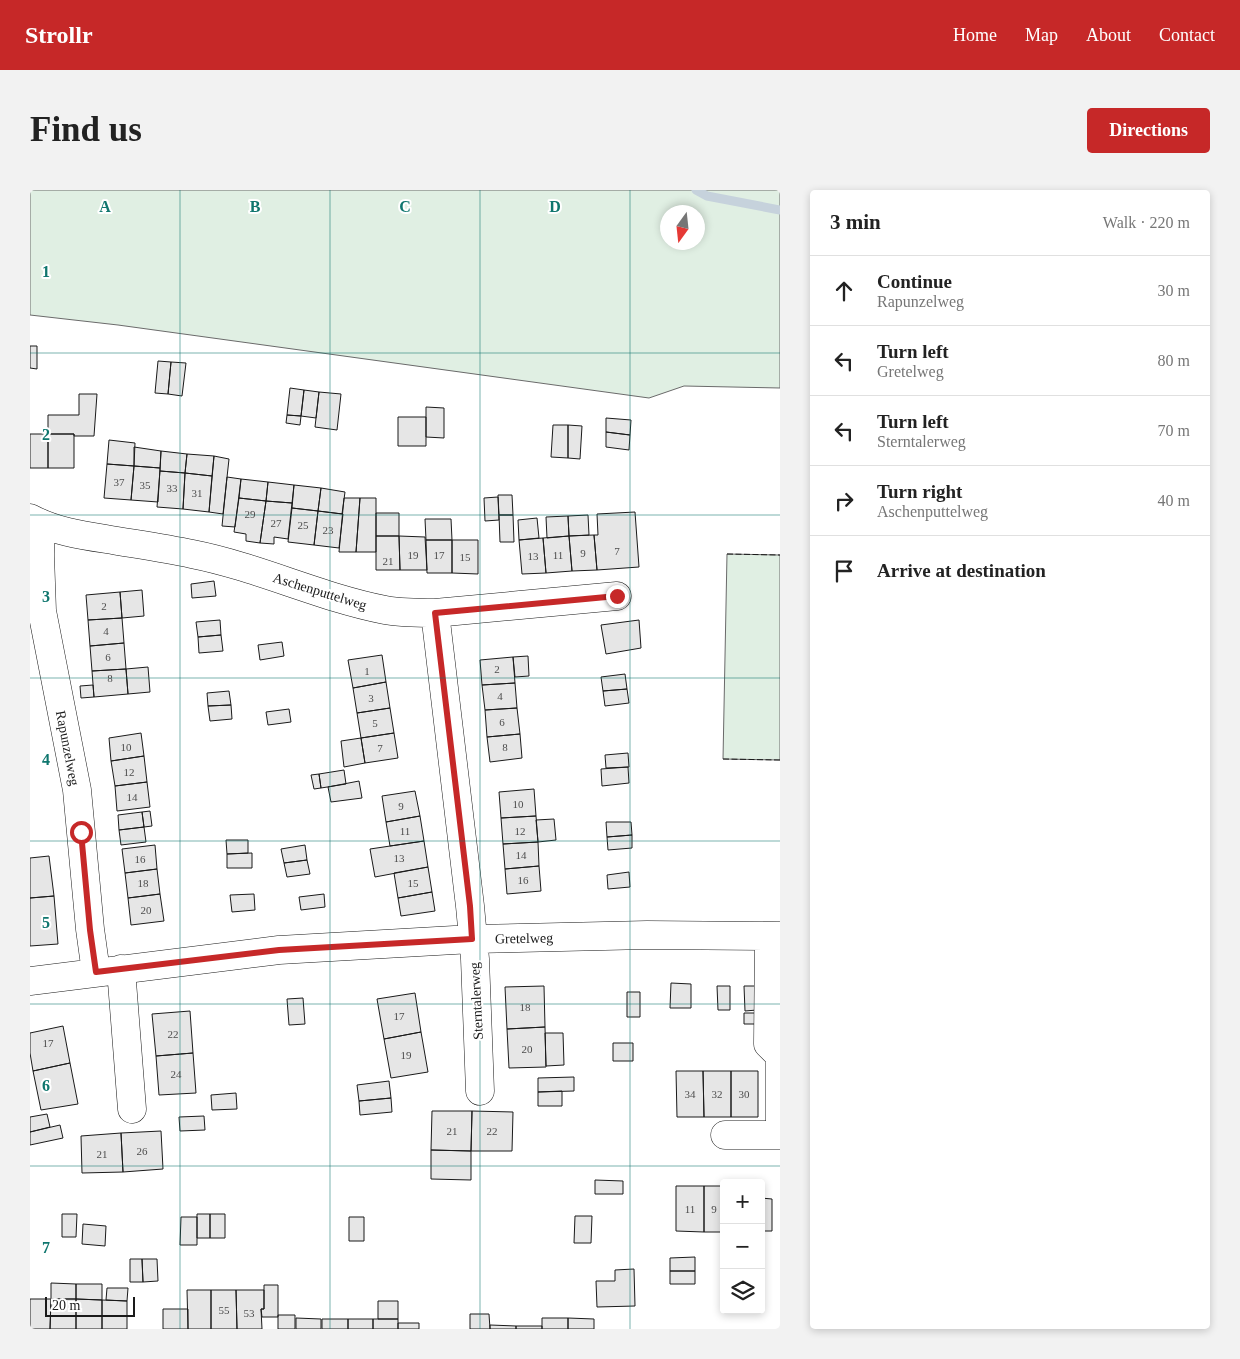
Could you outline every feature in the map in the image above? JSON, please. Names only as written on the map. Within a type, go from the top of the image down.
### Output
[{"type":"street","name":"Aschenputtelweg","points":[[36,521],[67,533],[193,554],[234,564],[334,597],[386,610],[435,613],[617,596]]},
{"type":"street","name":"Rapunzelweg","points":[[36,521],[40,556],[42,611],[77,790],[90,930],[108,970],[132,1109]]},
{"type":"street","name":"Sterntalerweg","points":[[435,613],[470,906],[475,969],[480,1091]]},
{"type":"street","name":"Gretelweg","points":[[30,981],[279,950],[472,939],[647,935],[774,936]]},
{"type":"street","points":[[725,1135],[780,1135],[780,1056],[768,1044],[774,936]]},
{"type":"green space","points":[[30,190],[780,190],[780,388],[684,386],[649,398],[118,325],[30,315]]},
{"type":"green space","points":[[727,554],[780,555],[780,760],[723,759]]},
{"type":"building","points":[[30,346],[37,346],[37,369],[30,368]]},
{"type":"building","points":[[158,361],[171,362],[168,394],[155,393]]},
{"type":"building","points":[[171,362],[186,363],[182,396],[168,394]]},
{"type":"building","points":[[290,388],[304,390],[301,416],[287,415]]},
{"type":"building","points":[[304,390],[319,392],[316,418],[301,416]]},
{"type":"building","points":[[319,392],[341,394],[337,430],[315,427]]},
{"type":"building","points":[[79,394],[97,394],[94,436],[48,434],[48,415],[79,415]]},
{"type":"building","points":[[426,407],[444,408],[444,438],[426,437]]},
{"type":"building","points":[[287,415],[301,416],[300,425],[286,423]]},
{"type":"building","points":[[398,417],[426,417],[426,446],[398,446]]},
{"type":"building","points":[[606,418],[631,420],[630,435],[606,432]]},
{"type":"building","points":[[553,425],[568,425],[568,458],[551,457]]},
{"type":"building","points":[[568,425],[582,426],[580,459],[568,458]]},
{"type":"building","points":[[606,432],[630,435],[629,450],[606,447]]},
{"type":"building","points":[[30,434],[48,434],[48,468],[30,468]]},
{"type":"building","points":[[48,434],[74,434],[74,468],[48,468]]},
{"type":"building","points":[[109,440],[135,443],[134,466],[107,464]]},
{"type":"building","points":[[134,447],[161,451],[160,468],[134,466]]},
{"type":"building","points":[[161,451],[187,454],[185,473],[160,471]]},
{"type":"building","points":[[187,454],[214,456],[212,476],[185,473]]},
{"type":"building","points":[[214,456],[229,459],[223,514],[209,512]]},
{"type":"building","points":[[107,464],[134,466],[131,500],[104,498]]},
{"type":"building","points":[[134,466],[160,468],[158,502],[131,500]]},
{"type":"building","points":[[160,471],[185,473],[183,509],[157,507]]},
{"type":"building","points":[[185,473],[212,476],[209,512],[183,509]]},
{"type":"building","points":[[227,477],[241,479],[235,527],[222,526]]},
{"type":"building","points":[[241,479],[268,482],[266,501],[239,498]]},
{"type":"building","points":[[268,482],[294,485],[292,503],[266,501]]},
{"type":"building","points":[[294,485],[321,488],[318,511],[292,508]]},
{"type":"building","points":[[321,488],[345,492],[342,514],[318,511]]},
{"type":"building","points":[[498,495],[512,495],[513,515],[499,515]]},
{"type":"building","points":[[498,497],[499,520],[485,521],[484,498]]},
{"type":"building","points":[[239,498],[266,501],[260,543],[246,541],[246,534],[234,532]]},
{"type":"building","points":[[344,498],[360,498],[356,552],[339,552]]},
{"type":"building","points":[[360,498],[376,498],[376,552],[356,552]]},
{"type":"building","points":[[266,501],[292,503],[288,539],[274,537],[274,544],[260,543]]},
{"type":"building","points":[[292,508],[318,511],[314,545],[288,542]]},
{"type":"building","points":[[318,511],[343,514],[339,548],[314,545]]},
{"type":"building","points":[[635,512],[639,567],[597,570],[594,535],[598,535],[597,514]]},
{"type":"building","points":[[376,513],[399,513],[399,536],[376,536]]},
{"type":"building","points":[[499,515],[513,515],[514,542],[500,542]]},
{"type":"building","points":[[588,515],[589,535],[569,536],[568,516]]},
{"type":"building","points":[[568,516],[569,536],[547,538],[546,517]]},
{"type":"building","points":[[537,518],[539,538],[519,540],[518,520]]},
{"type":"building","points":[[425,519],[451,519],[452,540],[426,540]]},
{"type":"building","points":[[594,535],[597,570],[572,571],[569,536]]},
{"type":"building","points":[[376,536],[399,536],[400,570],[376,570]]},
{"type":"building","points":[[399,536],[425,537],[427,570],[400,570]]},
{"type":"building","points":[[569,536],[572,571],[546,573],[543,538]]},
{"type":"building","points":[[543,538],[546,573],[522,574],[519,540]]},
{"type":"building","points":[[426,540],[452,540],[452,573],[427,573]]},
{"type":"building","points":[[452,540],[478,540],[478,574],[452,573]]},
{"type":"building","points":[[214,581],[216,596],[192,598],[191,584]]},
{"type":"building","points":[[142,590],[144,616],[122,618],[120,592]]},
{"type":"building","points":[[120,592],[122,618],[88,620],[86,595]]},
{"type":"building","points":[[122,618],[124,643],[90,646],[88,620]]},
{"type":"building","points":[[220,620],[221,635],[198,637],[196,622]]},
{"type":"building","points":[[639,620],[641,648],[606,654],[601,625]]},
{"type":"building","points":[[221,635],[223,651],[199,653],[198,637]]},
{"type":"building","points":[[282,642],[284,656],[260,660],[258,645]]},
{"type":"building","points":[[124,643],[126,669],[92,671],[90,646]]},
{"type":"building","points":[[382,655],[386,682],[353,688],[348,660]]},
{"type":"building","points":[[528,656],[529,676],[515,677],[513,657]]},
{"type":"building","points":[[513,657],[515,683],[482,685],[480,660]]},
{"type":"building","points":[[148,667],[150,692],[128,694],[126,669]]},
{"type":"building","points":[[126,669],[128,694],[94,697],[92,671]]},
{"type":"building","points":[[625,674],[627,689],[603,691],[601,677]]},
{"type":"building","points":[[386,682],[390,708],[357,713],[353,688]]},
{"type":"building","points":[[515,683],[517,708],[485,710],[482,685]]},
{"type":"building","points":[[93,685],[94,697],[81,698],[80,686]]},
{"type":"building","points":[[627,689],[629,703],[605,706],[603,691]]},
{"type":"building","points":[[229,691],[231,705],[208,706],[207,693]]},
{"type":"building","points":[[231,705],[232,719],[210,721],[208,706]]},
{"type":"building","points":[[390,708],[394,733],[361,738],[357,713]]},
{"type":"building","points":[[517,708],[520,734],[487,737],[485,710]]},
{"type":"building","points":[[289,709],[291,722],[268,725],[266,712]]},
{"type":"building","points":[[141,733],[144,756],[111,761],[109,738]]},
{"type":"building","points":[[394,733],[398,758],[365,763],[361,738]]},
{"type":"building","points":[[520,734],[522,758],[490,762],[487,737]]},
{"type":"building","points":[[361,738],[365,763],[344,767],[341,741]]},
{"type":"building","points":[[628,753],[629,767],[606,768],[605,755]]},
{"type":"building","points":[[144,756],[147,782],[115,786],[111,761]]},
{"type":"building","points":[[628,767],[629,783],[602,786],[601,769]]},
{"type":"building","points":[[344,770],[346,784],[321,788],[319,774]]},
{"type":"building","points":[[319,774],[321,788],[314,789],[311,775]]},
{"type":"building","points":[[359,781],[362,798],[331,802],[328,787]]},
{"type":"building","points":[[147,782],[150,807],[117,811],[115,786]]},
{"type":"building","points":[[534,789],[536,816],[501,818],[499,792]]},
{"type":"building","points":[[415,791],[420,816],[386,822],[382,796]]},
{"type":"building","points":[[150,811],[152,826],[144,827],[142,812]]},
{"type":"building","points":[[142,812],[144,827],[119,830],[118,815]]},
{"type":"building","points":[[420,816],[424,841],[390,846],[386,822]]},
{"type":"building","points":[[536,816],[538,842],[503,844],[501,818]]},
{"type":"building","points":[[554,819],[556,840],[538,842],[536,820]]},
{"type":"building","points":[[606,822],[631,822],[632,835],[607,837]]},
{"type":"building","points":[[144,827],[146,842],[121,845],[119,830]]},
{"type":"building","points":[[632,835],[632,848],[608,850],[607,837]]},
{"type":"building","points":[[226,840],[248,840],[248,853],[227,854]]},
{"type":"building","points":[[424,841],[428,867],[375,877],[370,849]]},
{"type":"building","points":[[538,842],[539,866],[505,869],[503,844]]},
{"type":"building","points":[[155,845],[157,869],[125,873],[122,849]]},
{"type":"building","points":[[305,845],[307,860],[284,863],[281,849]]},
{"type":"building","points":[[252,853],[252,868],[227,868],[227,854]]},
{"type":"building","points":[[49,856],[54,896],[30,898],[30,858]]},
{"type":"building","points":[[307,860],[310,874],[287,877],[284,863]]},
{"type":"building","points":[[539,866],[541,891],[507,894],[505,869]]},
{"type":"building","points":[[428,867],[432,892],[398,898],[394,873]]},
{"type":"building","points":[[157,869],[160,894],[128,898],[125,873]]},
{"type":"building","points":[[629,872],[630,887],[608,889],[607,875]]},
{"type":"building","points":[[432,892],[435,911],[401,916],[398,898]]},
{"type":"building","points":[[160,894],[164,921],[131,925],[128,898]]},
{"type":"building","points":[[254,894],[255,910],[232,912],[230,895]]},
{"type":"building","points":[[324,894],[325,907],[301,910],[299,897]]},
{"type":"building","points":[[54,896],[58,944],[30,946],[30,898]]},
{"type":"building","points":[[671,983],[691,984],[691,1008],[670,1008]]},
{"type":"building","points":[[544,986],[545,1027],[507,1029],[505,987]]},
{"type":"building","points":[[717,986],[730,986],[730,1010],[718,1010]]},
{"type":"building","points":[[744,986],[757,986],[757,1010],[745,1011]]},
{"type":"building","points":[[627,992],[640,992],[640,1017],[627,1017]]},
{"type":"building","points":[[415,993],[421,1032],[384,1039],[377,999]]},
{"type":"building","points":[[303,998],[305,1024],[289,1025],[287,999]]},
{"type":"building","points":[[190,1011],[193,1053],[156,1056],[152,1014]]},
{"type":"building","points":[[744,1013],[760,1013],[760,1024],[744,1024]]},
{"type":"building","points":[[63,1026],[70,1063],[33,1071],[30,1053],[30,1033]]},
{"type":"building","points":[[545,1027],[546,1067],[509,1068],[507,1029]]},
{"type":"building","points":[[421,1032],[428,1072],[391,1078],[384,1039]]},
{"type":"building","points":[[545,1033],[563,1033],[564,1065],[546,1066]]},
{"type":"building","points":[[613,1043],[633,1043],[633,1061],[613,1061]]},
{"type":"building","points":[[193,1053],[196,1093],[159,1095],[156,1056]]},
{"type":"building","points":[[70,1063],[78,1104],[41,1110],[33,1071]]},
{"type":"building","points":[[676,1071],[703,1071],[704,1117],[677,1117]]},
{"type":"building","points":[[703,1071],[731,1071],[731,1117],[704,1117]]},
{"type":"building","points":[[731,1071],[758,1071],[758,1117],[731,1117]]},
{"type":"building","points":[[574,1077],[574,1091],[538,1092],[538,1078]]},
{"type":"building","points":[[389,1081],[391,1098],[359,1101],[357,1085]]},
{"type":"building","points":[[562,1091],[562,1106],[538,1106],[538,1092]]},
{"type":"building","points":[[236,1093],[237,1109],[212,1110],[211,1095]]},
{"type":"building","points":[[391,1098],[392,1112],[360,1115],[359,1101]]},
{"type":"building","points":[[432,1111],[472,1111],[471,1151],[431,1150]]},
{"type":"building","points":[[472,1111],[513,1112],[512,1151],[471,1151]]},
{"type":"building","points":[[47,1114],[50,1127],[30,1132],[30,1117]]},
{"type":"building","points":[[204,1116],[205,1130],[180,1131],[179,1117]]},
{"type":"building","points":[[60,1125],[63,1138],[30,1145],[30,1132]]},
{"type":"building","points":[[161,1131],[163,1169],[123,1172],[121,1133]]},
{"type":"building","points":[[121,1133],[123,1172],[82,1173],[81,1136]]},
{"type":"building","points":[[431,1150],[471,1151],[471,1180],[431,1179]]},
{"type":"building","points":[[595,1180],[623,1181],[623,1194],[595,1194]]},
{"type":"building","points":[[676,1186],[704,1186],[704,1232],[676,1231]]},
{"type":"building","points":[[704,1186],[720,1186],[720,1232],[704,1232]]},
{"type":"building","points":[[765,1198],[772,1199],[772,1231],[765,1231]]},
{"type":"building","points":[[62,1214],[77,1214],[76,1237],[62,1237]]},
{"type":"building","points":[[197,1214],[210,1214],[210,1238],[197,1238]]},
{"type":"building","points":[[210,1214],[225,1214],[225,1238],[210,1238]]},
{"type":"building","points":[[575,1216],[592,1216],[591,1243],[574,1243]]},
{"type":"building","points":[[181,1217],[197,1217],[197,1245],[180,1245]]},
{"type":"building","points":[[349,1217],[364,1217],[364,1241],[349,1241]]},
{"type":"building","points":[[83,1224],[106,1226],[105,1246],[82,1244]]},
{"type":"building","points":[[695,1257],[695,1271],[670,1271],[670,1258]]},
{"type":"building","points":[[130,1259],[142,1259],[143,1282],[130,1282]]},
{"type":"building","points":[[142,1259],[157,1259],[158,1281],[143,1282]]},
{"type":"building","points":[[634,1269],[635,1306],[597,1307],[596,1281],[615,1281],[615,1270]]},
{"type":"building","points":[[670,1271],[695,1271],[695,1284],[670,1284]]},
{"type":"building","points":[[51,1283],[76,1284],[76,1299],[51,1299]]},
{"type":"building","points":[[76,1284],[102,1284],[102,1300],[76,1299]]},
{"type":"building","points":[[264,1285],[278,1285],[278,1317],[262,1317]]},
{"type":"building","points":[[107,1288],[128,1288],[127,1301],[106,1300]]},
{"type":"building","points":[[187,1290],[211,1290],[211,1329],[188,1329]]},
{"type":"building","points":[[211,1290],[236,1290],[237,1329],[211,1329]]},
{"type":"building","points":[[236,1290],[264,1290],[264,1309],[261,1309],[262,1329],[237,1329]]},
{"type":"building","points":[[30,1299],[51,1299],[50,1329],[30,1329]]},
{"type":"building","points":[[51,1299],[76,1299],[76,1329],[50,1329]]},
{"type":"building","points":[[76,1299],[102,1300],[102,1329],[76,1329]]},
{"type":"building","points":[[102,1300],[127,1301],[127,1329],[102,1329]]},
{"type":"building","points":[[378,1301],[398,1301],[398,1319],[378,1319]]},
{"type":"building","points":[[163,1309],[188,1309],[188,1329],[163,1329]]},
{"type":"building","points":[[470,1314],[489,1314],[490,1329],[470,1329]]},
{"type":"building","points":[[278,1315],[295,1315],[295,1329],[278,1329]]},
{"type":"building","points":[[296,1318],[321,1319],[321,1329],[296,1329]]},
{"type":"building","points":[[542,1318],[568,1318],[568,1329],[542,1329]]},
{"type":"building","points":[[568,1318],[594,1319],[594,1329],[568,1329]]},
{"type":"building","points":[[322,1319],[348,1319],[348,1329],[322,1329]]},
{"type":"building","points":[[348,1319],[373,1319],[373,1329],[348,1329]]},
{"type":"building","points":[[373,1319],[398,1319],[398,1329],[373,1329]]},
{"type":"building","points":[[398,1323],[419,1323],[419,1329],[398,1329]]},
{"type":"building","points":[[490,1325],[516,1326],[516,1329],[490,1329]]},
{"type":"building","points":[[516,1326],[542,1326],[542,1329],[516,1329]]},
{"type":"waterway","points":[[696,190],[707,196],[780,210]]},
{"type":"fence","points":[[727,554],[780,555]]},
{"type":"fence","points":[[723,759],[780,760]]},
{"type":"route","points":[[81,832],[96,972],[279,950],[472,939],[470,906],[435,613],[617,596]]}]
